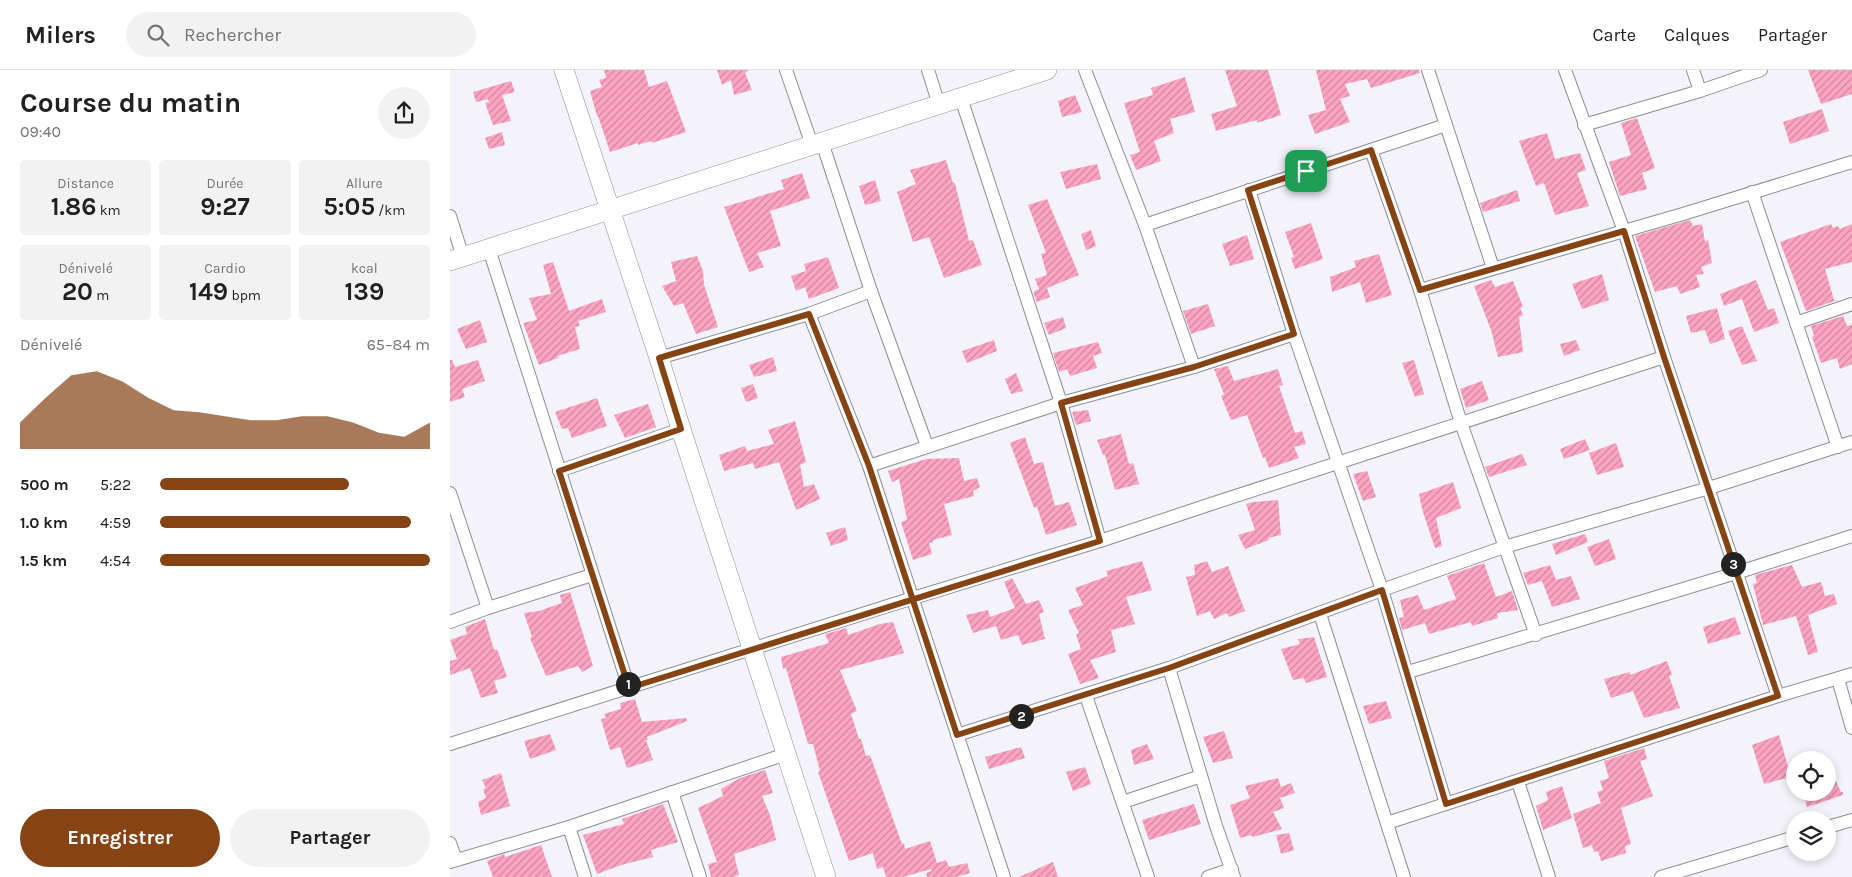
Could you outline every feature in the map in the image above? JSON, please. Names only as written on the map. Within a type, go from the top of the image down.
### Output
[{"type":"street","points":[[564,70],[826,877]]},
{"type":"street","points":[[786,70],[817,144],[927,446]]},
{"type":"street","points":[[928,70],[939,105]]},
{"type":"street","points":[[450,216],[456,259],[1047,70]]},
{"type":"street","points":[[1085,70],[1145,225],[1194,367]]},
{"type":"street","points":[[1428,70],[1493,268]]},
{"type":"street","points":[[1565,70],[1624,231],[1664,357],[1778,696]]},
{"type":"street","points":[[1693,70],[1700,90]]},
{"type":"street","points":[[1584,125],[1761,70]]},
{"type":"street","points":[[961,98],[1061,403],[1100,541]]},
{"type":"street","points":[[1145,225],[1446,125]]},
{"type":"street","points":[[1371,150],[1420,290],[1461,423],[1536,634]]},
{"type":"street","points":[[1420,290],[1852,162]]},
{"type":"street","points":[[1248,190],[1294,334],[1340,463],[1382,590],[1446,804]]},
{"type":"street","points":[[1752,192],[1838,447]]},
{"type":"street","points":[[489,249],[629,688]]},
{"type":"street","points":[[659,358],[809,314],[871,292]]},
{"type":"street","points":[[1796,323],[1852,304]]},
{"type":"street","points":[[809,314],[869,466],[1004,877]]},
{"type":"street","points":[[869,466],[1061,403],[1194,367],[1294,334]]},
{"type":"street","points":[[450,744],[912,598],[1100,541],[1664,357]]},
{"type":"street","points":[[559,471],[681,429]]},
{"type":"street","points":[[957,735],[1086,696],[1169,668],[1504,547],[1709,488],[1852,442]]},
{"type":"street","points":[[450,493],[488,608]]},
{"type":"street","points":[[1408,672],[1852,536]]},
{"type":"street","points":[[450,622],[592,575]]},
{"type":"street","points":[[1320,614],[1404,877]]},
{"type":"street","points":[[1169,668],[1201,776],[1233,873],[1208,877]]},
{"type":"street","points":[[1387,823],[1778,696],[1852,674]]},
{"type":"street","points":[[1838,679],[1852,728]]},
{"type":"street","points":[[1086,696],[1148,877]]},
{"type":"street","points":[[450,843],[453,861],[570,827],[786,754]]},
{"type":"street","points":[[1123,802],[1201,776]]},
{"type":"street","points":[[1518,782],[1549,877]]},
{"type":"street","points":[[672,792],[700,877]]},
{"type":"street","points":[[1836,825],[1852,820]]},
{"type":"street","points":[[570,827],[585,877]]},
{"type":"street","points":[[1661,877],[1786,839]]},
{"type":"building","points":[[604,70],[644,70],[649,87],[667,81],[686,132],[652,143],[651,141],[638,145],[638,143],[610,152],[590,91],[602,87],[599,80],[606,78]]},
{"type":"building","points":[[717,70],[749,70],[745,73],[752,90],[734,95],[731,80],[722,85]]},
{"type":"building","points":[[1225,70],[1268,70],[1281,115],[1257,123],[1257,120],[1216,131],[1211,114],[1237,106]]},
{"type":"building","points":[[1316,70],[1419,70],[1420,73],[1371,88],[1367,79],[1345,84],[1350,96],[1340,99],[1350,122],[1315,134],[1308,115],[1326,110]]},
{"type":"building","points":[[1808,70],[1852,70],[1852,94],[1821,104]]},
{"type":"building","points":[[1185,77],[1195,112],[1170,119],[1174,133],[1154,141],[1161,161],[1136,170],[1130,155],[1140,152],[1124,103],[1153,95],[1151,88]]},
{"type":"building","points":[[511,81],[515,92],[502,95],[511,121],[493,125],[485,103],[489,102],[488,99],[476,102],[473,92]]},
{"type":"building","points":[[1075,95],[1082,112],[1062,117],[1058,101]]},
{"type":"building","points":[[1822,109],[1829,131],[1790,144],[1783,122]]},
{"type":"building","points":[[1637,118],[1655,168],[1642,173],[1647,189],[1620,196],[1609,162],[1631,155],[1621,123]]},
{"type":"building","points":[[502,132],[505,145],[489,149],[485,138]]},
{"type":"building","points":[[1547,133],[1555,159],[1580,153],[1586,170],[1577,173],[1589,206],[1555,215],[1544,183],[1536,186],[1519,141]]},
{"type":"building","points":[[946,160],[953,183],[955,183],[969,241],[973,240],[982,265],[944,278],[929,237],[913,242],[897,192],[916,184],[910,170]]},
{"type":"building","points":[[1097,164],[1101,179],[1066,189],[1060,172]]},
{"type":"building","points":[[802,173],[810,198],[770,211],[781,246],[757,253],[764,267],[749,272],[724,207],[784,189],[781,180]]},
{"type":"building","points":[[875,180],[881,201],[865,205],[859,186]]},
{"type":"building","points":[[1517,190],[1520,201],[1483,212],[1480,203]]},
{"type":"building","points":[[1047,199],[1079,275],[1047,288],[1050,297],[1037,302],[1033,292],[1039,289],[1035,279],[1047,275],[1041,254],[1046,253],[1028,205]]},
{"type":"building","points":[[1690,220],[1693,226],[1702,224],[1705,242],[1708,240],[1712,263],[1701,267],[1704,274],[1696,275],[1700,287],[1680,294],[1677,286],[1655,292],[1635,236]]},
{"type":"building","points":[[1311,223],[1323,259],[1295,269],[1291,258],[1294,257],[1285,232]]},
{"type":"building","points":[[1831,224],[1833,228],[1838,226],[1840,229],[1852,224],[1852,262],[1825,269],[1834,300],[1837,300],[1806,311],[1780,242]]},
{"type":"building","points":[[1091,230],[1096,246],[1086,250],[1081,234]]},
{"type":"building","points":[[1247,235],[1254,259],[1230,266],[1222,244]]},
{"type":"building","points":[[1379,254],[1392,295],[1366,303],[1360,282],[1332,292],[1330,277],[1356,267],[1354,261]]},
{"type":"building","points":[[697,256],[703,271],[704,285],[718,327],[696,334],[683,303],[674,306],[662,286],[676,281],[671,262]]},
{"type":"building","points":[[828,257],[839,288],[809,299],[805,287],[796,291],[791,276],[806,271],[804,264]]},
{"type":"building","points":[[553,262],[569,311],[602,299],[606,312],[578,321],[580,326],[575,327],[580,349],[557,356],[558,358],[539,365],[523,323],[537,320],[529,298],[551,294],[543,265]]},
{"type":"building","points":[[1602,274],[1609,300],[1582,309],[1572,284]]},
{"type":"building","points":[[1491,280],[1495,287],[1513,281],[1523,307],[1520,308],[1523,315],[1519,317],[1523,352],[1498,357],[1491,330],[1474,286]]},
{"type":"building","points":[[1756,280],[1768,310],[1774,308],[1779,323],[1754,332],[1742,299],[1724,306],[1720,294]]},
{"type":"building","points":[[1208,304],[1215,326],[1191,334],[1183,311]]},
{"type":"building","points":[[1717,308],[1725,339],[1710,344],[1705,330],[1691,333],[1686,316]]},
{"type":"building","points":[[1843,316],[1847,326],[1852,325],[1852,364],[1840,369],[1837,358],[1821,363],[1812,337],[1814,336],[1811,326]]},
{"type":"building","points":[[1063,317],[1066,328],[1049,335],[1044,323]]},
{"type":"building","points":[[480,320],[487,342],[466,349],[457,329]]},
{"type":"building","points":[[1742,326],[1757,361],[1742,365],[1728,331]]},
{"type":"building","points":[[994,340],[997,351],[967,363],[962,351]]},
{"type":"building","points":[[1576,340],[1580,350],[1564,356],[1560,344]]},
{"type":"building","points":[[1098,342],[1102,353],[1093,356],[1097,368],[1070,376],[1067,369],[1059,372],[1053,353]]},
{"type":"building","points":[[773,357],[777,371],[754,377],[749,365]]},
{"type":"building","points":[[450,360],[452,360],[455,367],[478,360],[485,381],[462,389],[465,397],[450,402]]},
{"type":"building","points":[[1414,360],[1424,394],[1415,397],[1402,363]]},
{"type":"building","points":[[1228,366],[1234,381],[1278,369],[1283,385],[1279,386],[1295,433],[1302,431],[1306,444],[1294,447],[1299,458],[1269,468],[1265,457],[1263,458],[1247,415],[1231,420],[1221,396],[1224,394],[1214,369]]},
{"type":"building","points":[[1016,373],[1023,391],[1011,394],[1005,379]]},
{"type":"building","points":[[1482,381],[1489,400],[1466,408],[1460,389]]},
{"type":"building","points":[[753,384],[758,398],[746,402],[741,388]]},
{"type":"building","points":[[597,398],[607,426],[572,438],[568,428],[562,429],[555,412]]},
{"type":"building","points":[[648,404],[656,427],[625,438],[614,415]]},
{"type":"building","points":[[1088,410],[1091,421],[1076,425],[1072,412]]},
{"type":"building","points":[[795,421],[806,462],[800,465],[804,487],[814,484],[820,499],[796,510],[779,462],[755,469],[753,463],[724,471],[719,455],[745,446],[747,451],[774,444],[768,430]]},
{"type":"building","points":[[1121,434],[1129,464],[1133,463],[1139,484],[1115,490],[1105,455],[1103,455],[1097,440]]},
{"type":"building","points":[[1025,437],[1034,464],[1043,462],[1055,506],[1069,502],[1077,525],[1046,535],[1037,507],[1034,508],[1010,443]]},
{"type":"building","points":[[1585,439],[1590,450],[1564,459],[1560,449]]},
{"type":"building","points":[[1616,443],[1624,467],[1597,475],[1589,453]]},
{"type":"building","points":[[1522,454],[1527,465],[1489,477],[1485,467]]},
{"type":"building","points":[[959,458],[964,481],[977,478],[980,487],[973,491],[974,496],[944,504],[952,535],[933,540],[933,542],[929,543],[932,554],[913,560],[901,522],[907,520],[899,479],[892,482],[888,471],[926,459]]},
{"type":"building","points":[[1367,471],[1376,497],[1363,501],[1353,474]]},
{"type":"building","points":[[1453,482],[1461,508],[1436,518],[1442,546],[1435,548],[1419,494]]},
{"type":"building","points":[[1278,500],[1281,535],[1268,538],[1269,540],[1245,549],[1238,535],[1255,530],[1246,504]]},
{"type":"building","points":[[845,527],[848,540],[831,546],[826,533]]},
{"type":"building","points":[[1585,534],[1588,542],[1556,555],[1552,544]]},
{"type":"building","points":[[1609,539],[1616,559],[1595,566],[1587,547]]},
{"type":"building","points":[[1142,561],[1152,590],[1126,597],[1135,624],[1111,630],[1116,652],[1090,660],[1099,678],[1080,684],[1068,654],[1081,649],[1076,635],[1079,633],[1068,610],[1083,605],[1075,588],[1108,576],[1106,571]]},
{"type":"building","points":[[1207,561],[1212,572],[1228,566],[1245,611],[1229,617],[1227,613],[1214,619],[1210,611],[1197,616],[1186,577],[1195,575],[1194,565]]},
{"type":"building","points":[[1484,563],[1496,597],[1512,591],[1518,610],[1497,613],[1498,618],[1472,626],[1471,622],[1429,634],[1425,623],[1402,630],[1399,618],[1404,617],[1400,600],[1418,595],[1424,610],[1456,599],[1447,576]]},
{"type":"building","points":[[1550,565],[1556,580],[1571,576],[1580,599],[1552,607],[1542,581],[1528,585],[1523,573]]},
{"type":"building","points":[[1792,565],[1802,587],[1821,582],[1825,596],[1834,594],[1837,604],[1808,615],[1818,652],[1808,655],[1796,616],[1763,625],[1753,584],[1757,583],[1755,575]]},
{"type":"building","points":[[1012,578],[1026,604],[1039,600],[1044,612],[1039,614],[1045,639],[1022,645],[1018,635],[1001,640],[996,626],[973,633],[966,615],[988,610],[990,617],[1015,608],[1004,582]]},
{"type":"building","points":[[570,592],[593,666],[582,672],[578,666],[546,676],[530,638],[532,637],[524,613],[539,611],[562,603],[560,595]]},
{"type":"building","points":[[1735,617],[1741,634],[1708,644],[1703,627]]},
{"type":"building","points":[[485,619],[494,650],[497,649],[507,677],[494,681],[498,693],[481,698],[470,668],[450,675],[450,661],[457,659],[450,640],[467,634],[465,627]]},
{"type":"building","points":[[893,622],[904,653],[840,670],[857,711],[851,714],[859,739],[861,739],[866,756],[870,755],[902,844],[904,843],[905,849],[930,841],[937,863],[946,860],[949,867],[967,863],[970,873],[956,877],[927,877],[926,873],[932,871],[931,869],[903,877],[886,877],[883,867],[877,869],[873,853],[849,861],[818,772],[820,771],[813,744],[808,744],[786,668],[783,669],[781,657],[829,643],[825,634],[846,628],[848,635],[880,624]]},
{"type":"building","points":[[1314,637],[1327,677],[1306,683],[1304,678],[1293,680],[1281,649],[1300,644],[1298,639]]},
{"type":"building","points":[[1667,661],[1672,675],[1669,676],[1680,708],[1644,718],[1633,691],[1611,698],[1604,679],[1630,672],[1630,675]]},
{"type":"building","points":[[635,699],[642,722],[686,718],[687,721],[647,737],[648,740],[646,740],[653,760],[627,768],[620,747],[610,750],[601,719],[606,718],[604,714],[621,709],[620,703]]},
{"type":"building","points":[[1386,701],[1392,718],[1369,724],[1363,706]]},
{"type":"building","points":[[1224,731],[1233,758],[1213,763],[1203,737]]},
{"type":"building","points":[[550,734],[556,750],[530,759],[524,741]]},
{"type":"building","points":[[1779,735],[1786,760],[1786,778],[1764,784],[1752,745]]},
{"type":"building","points":[[1147,744],[1154,759],[1134,765],[1131,750]]},
{"type":"building","points":[[1021,747],[1025,758],[989,769],[985,757]]},
{"type":"building","points":[[1644,748],[1647,759],[1640,761],[1653,796],[1621,808],[1631,844],[1625,846],[1626,853],[1601,861],[1598,851],[1594,852],[1592,845],[1583,848],[1573,814],[1601,803],[1597,792],[1603,790],[1600,781],[1609,778],[1604,761]]},
{"type":"building","points":[[1085,767],[1091,784],[1073,791],[1066,772]]},
{"type":"building","points":[[765,770],[773,793],[762,796],[770,815],[776,840],[734,854],[739,875],[733,877],[711,877],[708,864],[717,862],[698,808],[723,796],[721,789],[740,778]]},
{"type":"building","points":[[501,773],[510,806],[481,815],[478,802],[486,798],[483,789],[486,788],[482,780]]},
{"type":"building","points":[[1278,778],[1281,787],[1291,783],[1295,793],[1280,798],[1284,808],[1273,812],[1282,829],[1253,837],[1251,835],[1240,838],[1230,805],[1250,798],[1245,786]]},
{"type":"building","points":[[1836,781],[1841,792],[1843,792],[1843,795],[1836,797]]},
{"type":"building","points":[[1562,786],[1572,818],[1543,830],[1536,806],[1548,800],[1546,792]]},
{"type":"building","points":[[1805,801],[1825,801],[1807,807]]},
{"type":"building","points":[[663,804],[678,842],[651,850],[653,857],[621,865],[597,874],[583,835],[624,824],[622,819]]},
{"type":"building","points":[[1194,804],[1201,824],[1149,840],[1142,820]]},
{"type":"building","points":[[1289,833],[1294,850],[1281,854],[1276,835]]},
{"type":"building","points":[[541,845],[552,877],[493,877],[487,861],[504,854],[505,857]]},
{"type":"building","points":[[1053,862],[1058,877],[1019,877]]},
{"type":"route","points":[[1306,171],[1248,190],[1294,334],[1194,367],[1061,403],[1100,541],[912,598],[629,688],[559,471],[681,429],[659,358],[809,314],[869,466],[891,532],[912,598],[957,735],[1086,696],[1169,668],[1382,590],[1446,804],[1778,696],[1664,357],[1624,231],[1420,290],[1371,150],[1306,171]]}]
